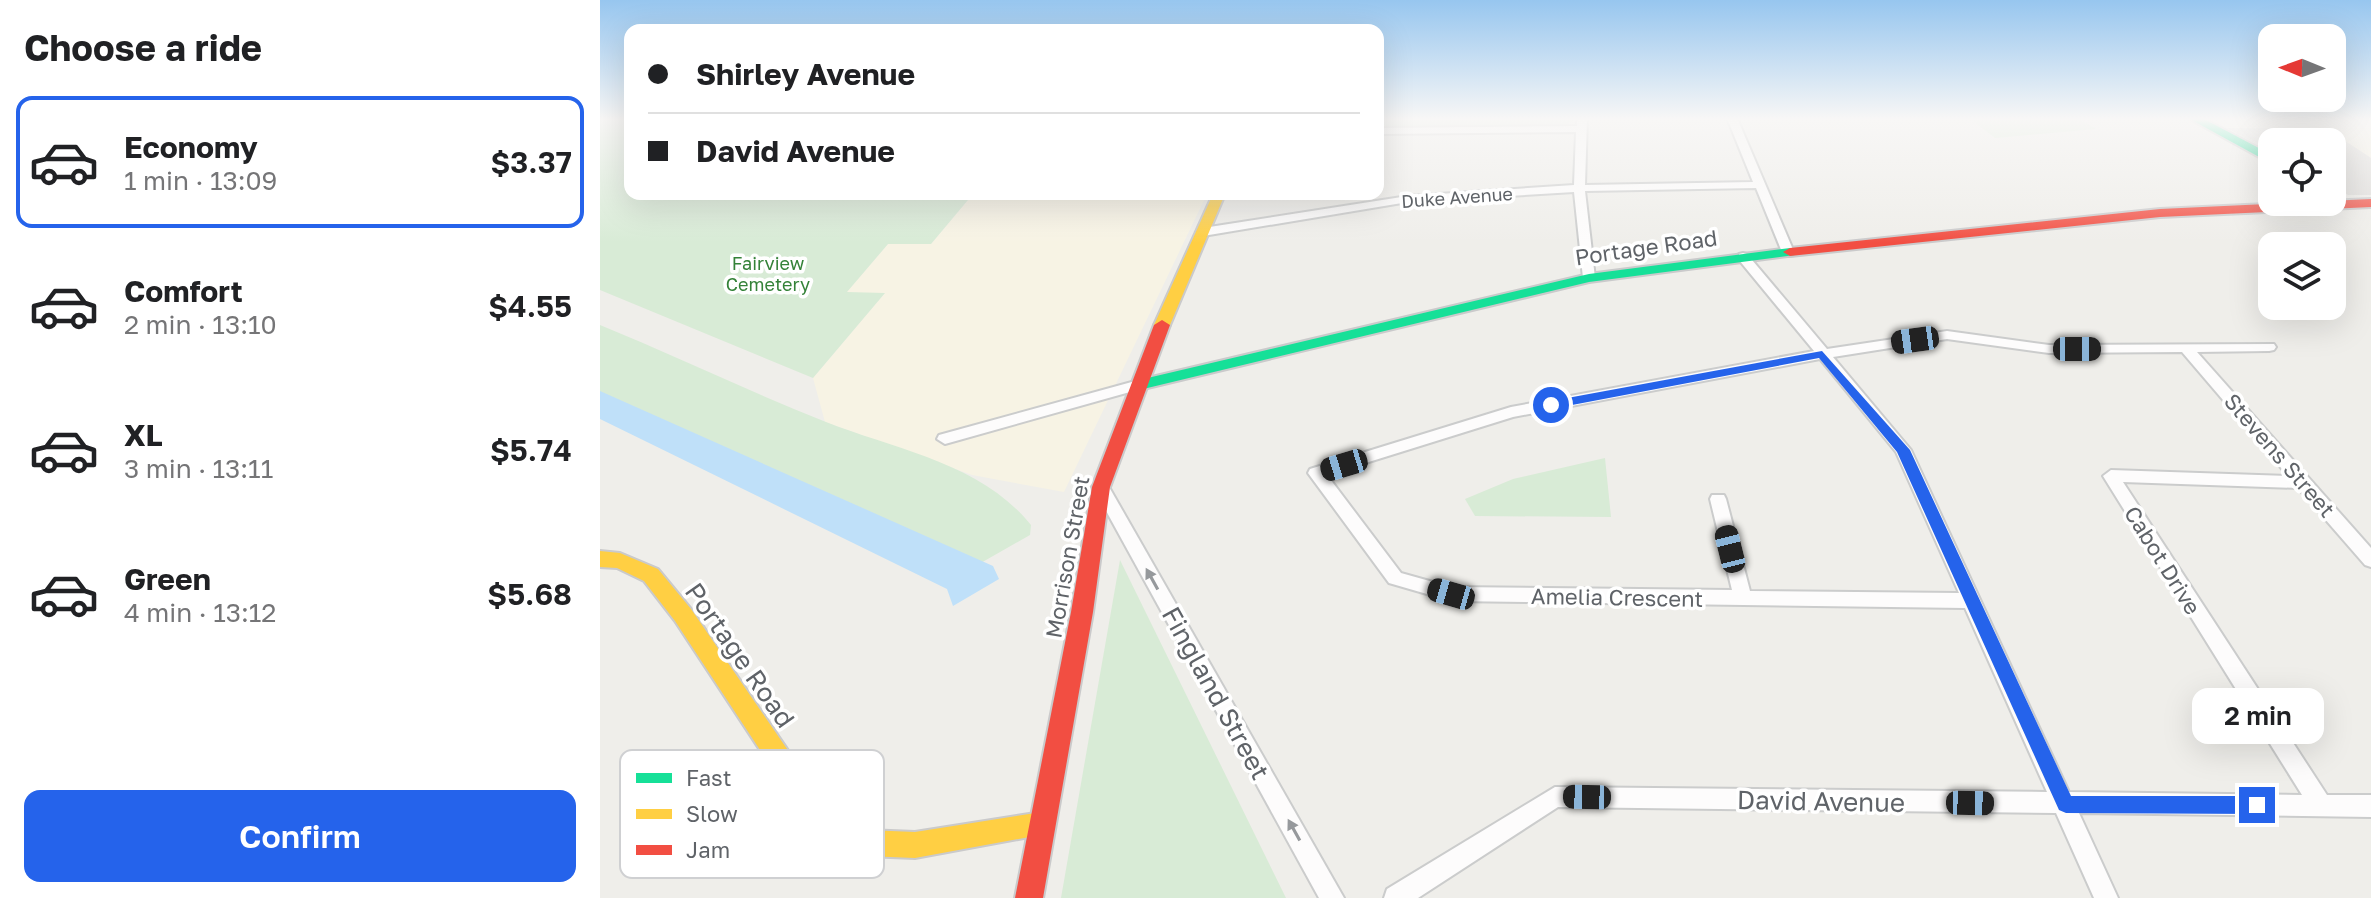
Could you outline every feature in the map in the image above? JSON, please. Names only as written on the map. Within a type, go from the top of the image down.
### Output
[{"type":"street","points":[[1580,160],[1579,188],[1589,278]]},
{"type":"street","points":[[1750,160],[1788,252]]},
{"type":"street","name":"Duke Avenue","points":[[1203,232],[1408,199],[1579,188],[1761,185]]},
{"type":"street","name":"Morrison Street","points":[[1029,898],[1082,612],[1101,487],[1139,385],[1216,200]]},
{"type":"street","points":[[2346,200],[2371,213]]},
{"type":"street","name":"Portage Road","points":[[945,439],[1139,385],[1589,278],[1743,257],[2160,213],[2371,203]]},
{"type":"street","points":[[1743,257],[1903,450],[2106,898]]},
{"type":"street","points":[[1822,354],[1947,335],[2049,349],[2269,347]]},
{"type":"street","name":"Stevens Street","points":[[2188,350],[2371,560]]},
{"type":"street","name":"Amelia Crescent","points":[[1822,354],[1511,412],[1317,474],[1395,578],[1451,594],[1972,601]]},
{"type":"street","name":"Cabot Drive","points":[[2303,482],[2111,476],[2321,805]]},
{"type":"street","name":"Fingland Street","points":[[1101,487],[1332,898]]},
{"type":"street","points":[[1718,499],[1743,599]]},
{"type":"street","name":"Portage Road","points":[[600,559],[620,561],[651,575],[683,615],[774,750]]},
{"type":"street","name":"David Avenue","points":[[1396,898],[1555,797],[2371,806]]},
{"type":"street","name":"Portage Road","points":[[884,846],[1042,824]]},
{"type":"shaded area","points":[[2346,160],[2371,160],[2371,195],[2348,195]]},
{"type":"shaded area","points":[[968,200],[1204,200],[1064,492],[972,475],[825,422],[813,378],[884,294],[846,293],[888,244],[931,244]]},
{"type":"green space","name":"Fairview Cemetery","points":[[600,160],[624,160],[624,200],[968,200],[931,244],[888,244],[847,292],[885,293],[813,378],[600,290]]},
{"type":"green space","points":[[600,325],[798,410],[963,473],[1011,504],[1031,525],[1030,535],[965,572],[600,397]]},
{"type":"green space","points":[[1605,458],[1611,517],[1475,516],[1465,499],[1513,479]]},
{"type":"green space","points":[[1120,560],[1286,898],[1061,898]]},
{"type":"water","points":[[600,391],[993,566],[999,579],[953,606],[947,589],[600,419]]},
{"type":"traffic: fast","points":[[1139,385],[1589,278],[1790,252]]},
{"type":"traffic: slow","points":[[1162,325],[1216,200]]},
{"type":"traffic: slow","points":[[600,559],[620,561],[651,575],[683,615],[774,750]]},
{"type":"traffic: slow","points":[[884,844],[915,845],[1042,824]]},
{"type":"traffic: jam","points":[[1790,252],[2160,213],[2371,203]]},
{"type":"traffic: jam","points":[[1029,898],[1082,612],[1101,487],[1162,325]]},
{"type":"route","points":[[1551,405],[1822,354],[1903,450],[2066,804],[2257,805]]}]
